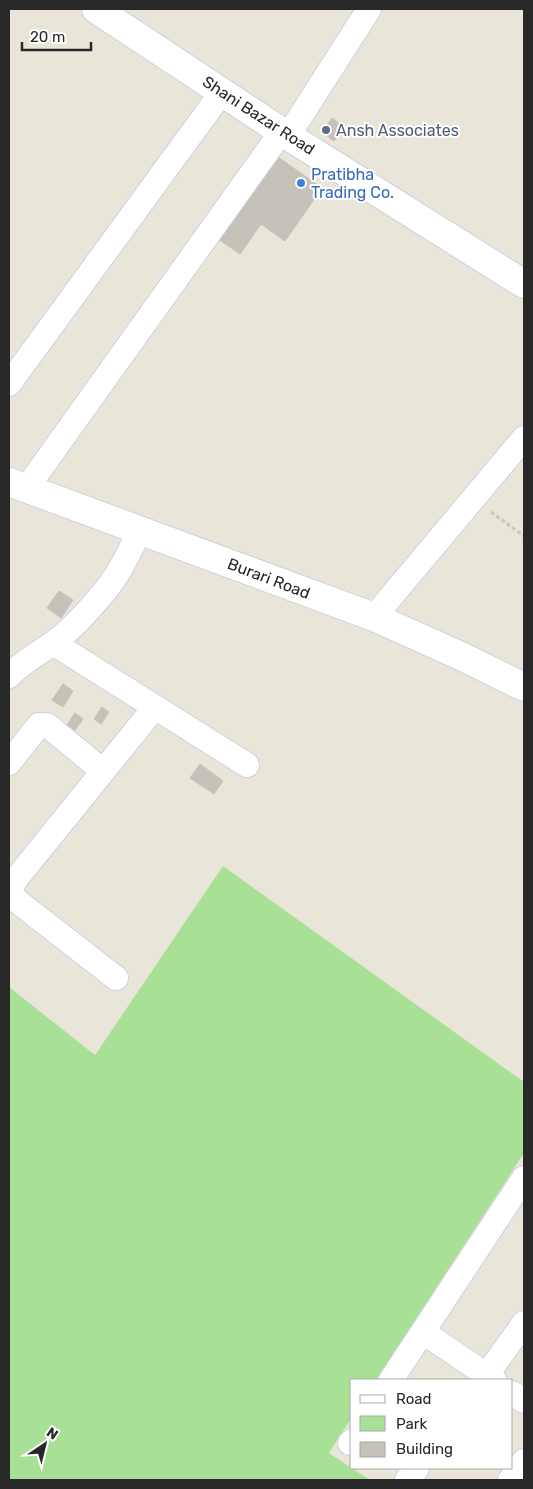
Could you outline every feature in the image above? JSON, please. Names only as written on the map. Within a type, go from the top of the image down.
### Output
[{"type":"main road","name":"Shani Bazar Road","points":[[96,9],[285,133],[524,284]]},
{"type":"main road","name":"Burari Road","points":[[18,485],[374,617],[524,687]]},
{"type":"street","points":[[18,485],[285,133],[369,9]]},
{"type":"street","points":[[9,384],[222,92]]},
{"type":"street","points":[[374,617],[524,438]]},
{"type":"street","points":[[9,676],[20,664],[53,643],[77,622],[119,572],[140,530]]},
{"type":"street","points":[[53,643],[247,765]]},
{"type":"street","points":[[116,978],[17,901],[10,889],[16,879],[155,707]]},
{"type":"street","points":[[9,763],[39,725],[47,725],[103,772]]},
{"type":"street","points":[[392,1379],[524,1178]]},
{"type":"street","points":[[423,1332],[488,1379],[524,1323]]},
{"type":"street","points":[[513,1394],[524,1401]]},
{"type":"street","points":[[510,1480],[524,1461]]},
{"type":"street","points":[[407,1480],[415,1469]]},
{"type":"path","points":[[472,499],[524,536]]},
{"type":"green space","points":[[223,866],[524,1082],[524,1153],[377,1379],[350,1379],[350,1420],[329,1453],[350,1467],[350,1469],[353,1469],[370,1480],[9,1480],[9,987],[95,1055]]},
{"type":"building","points":[[332,118],[344,127],[334,141],[322,132]]},
{"type":"building","points":[[272,153],[322,188],[285,241],[261,224],[240,254],[214,236]]},
{"type":"building","points":[[59,591],[73,600],[61,618],[47,608]]},
{"type":"building","points":[[63,684],[73,691],[63,707],[52,700]]},
{"type":"building","points":[[102,707],[109,712],[101,724],[94,719]]},
{"type":"building","points":[[75,713],[83,719],[75,730],[67,725]]},
{"type":"building","points":[[200,764],[223,781],[214,794],[190,778]]},
{"type":"place","name":"Ansh Associates","points":[[326,130]]},
{"type":"place","name":"Pratibha Trading Co.","points":[[301,183]]}]
